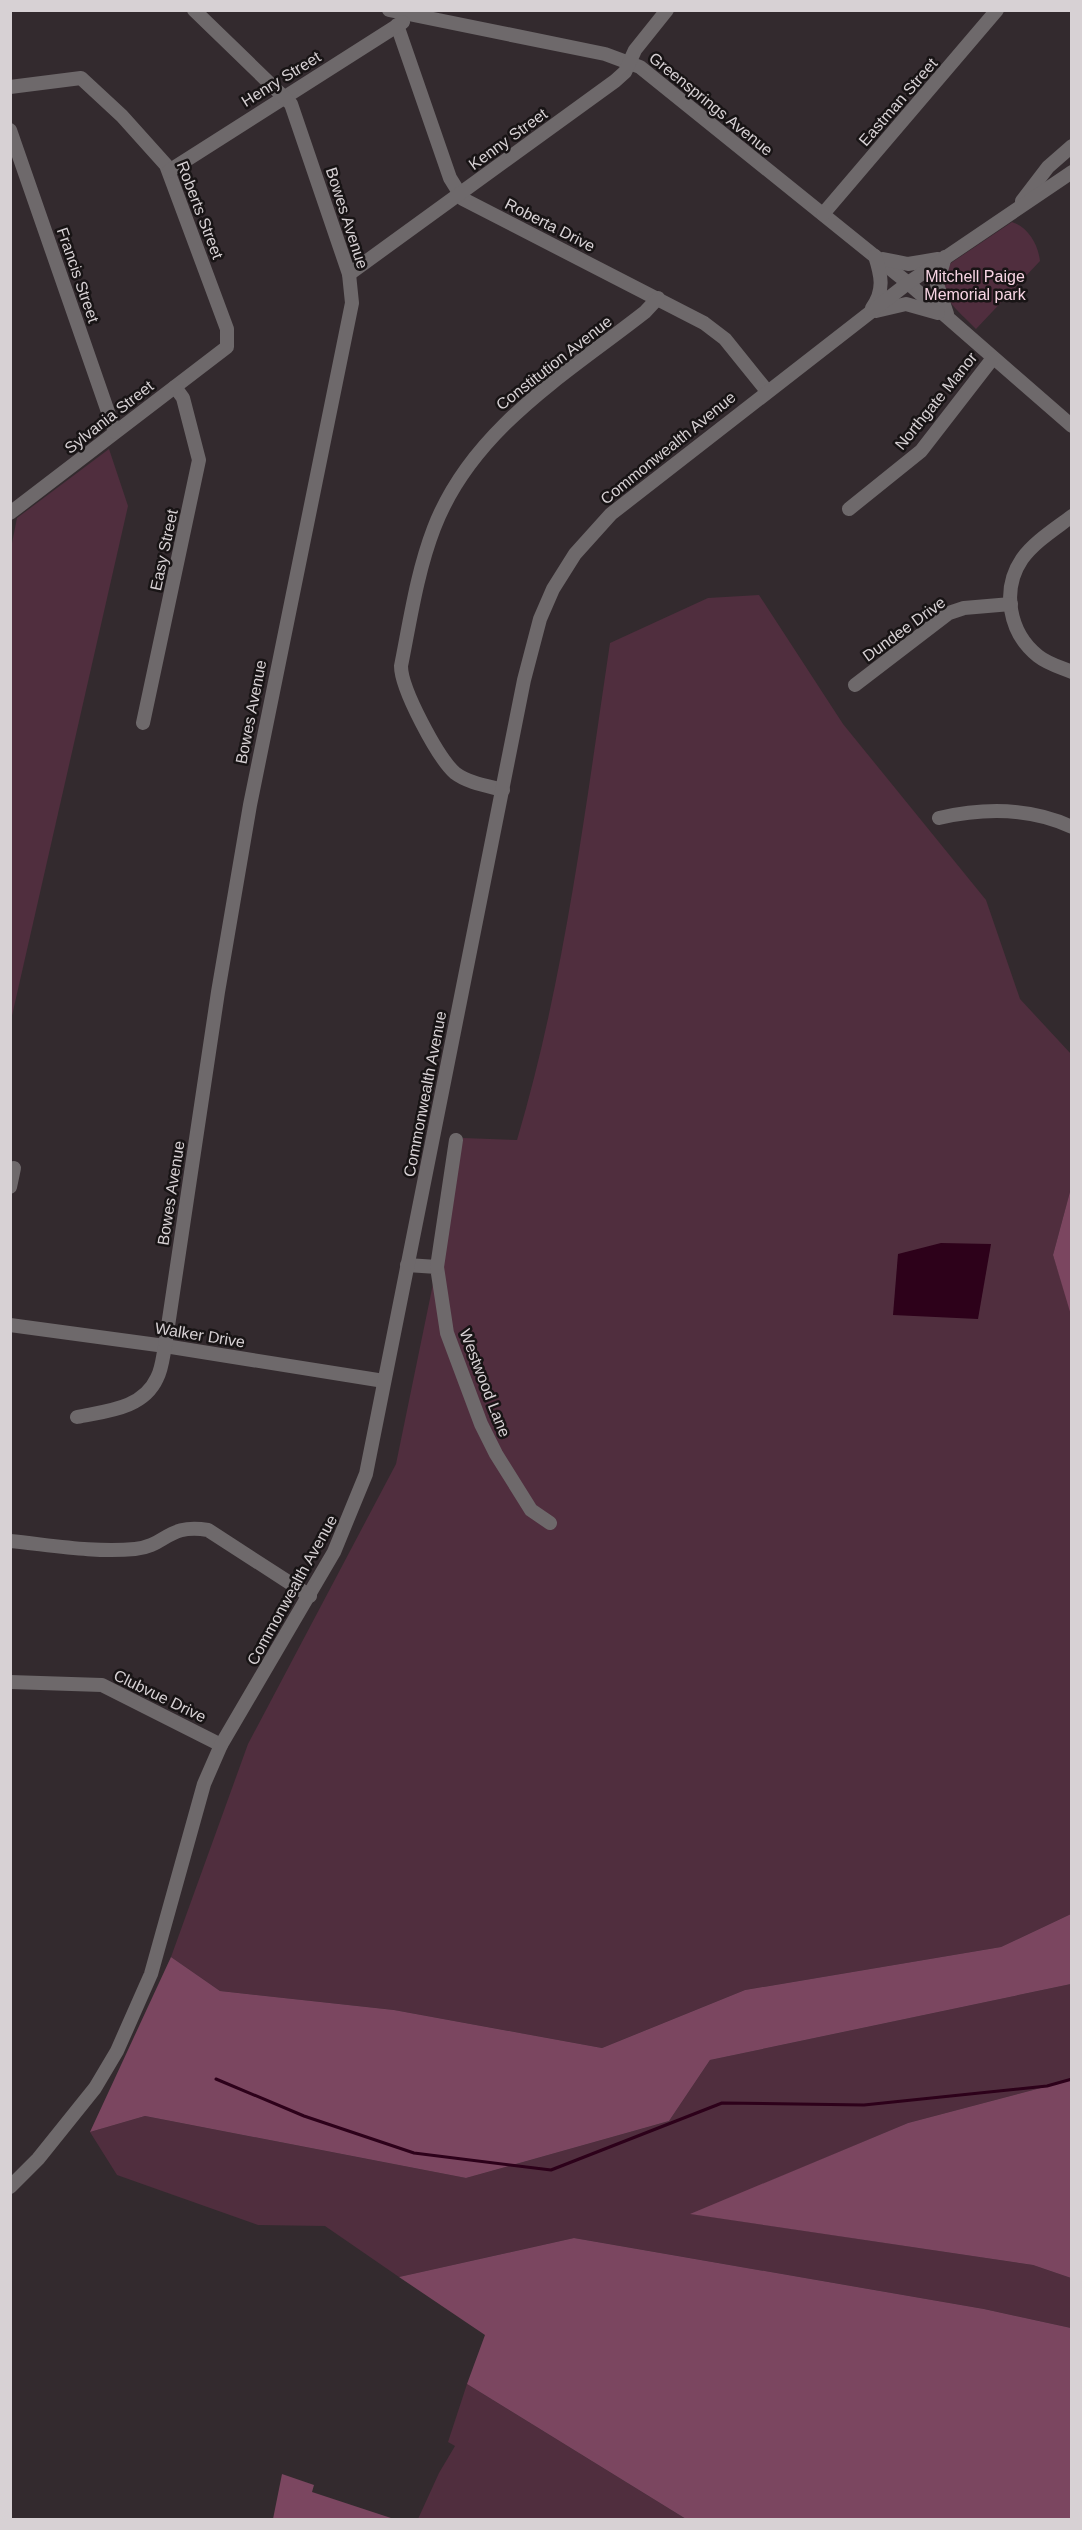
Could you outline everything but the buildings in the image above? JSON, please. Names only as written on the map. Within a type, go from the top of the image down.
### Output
[{"type":"street","name":"Bowes Avenue","points":[[77,1417],[125,1407],[142,1396],[157,1378],[165,1346],[218,992],[250,805],[351,311],[352,294],[349,274],[291,104],[194,10]]},
{"type":"street","name":"Greensprings Avenue","points":[[389,10],[410,17],[592,51],[630,62],[662,83],[908,283],[1071,426]]},
{"type":"street","name":"Kenny Street","points":[[349,274],[625,72],[635,50],[667,10]]},
{"type":"street","name":"Eastman Street","points":[[824,214],[997,10]]},
{"type":"street","name":"Henry Street","points":[[169,171],[410,17]]},
{"type":"street","points":[[397,25],[447,169],[459,194]]},
{"type":"street","name":"Roberts Street","points":[[10,87],[81,78],[156,151],[169,171],[227,329],[227,347]]},
{"type":"street","name":"Francis Street","points":[[10,130],[115,432]]},
{"type":"street","points":[[1018,208],[1048,167],[1071,146]]},
{"type":"street","name":"Commonwealth Avenue","points":[[10,2187],[38,2159],[95,2088],[117,2051],[151,1974],[204,1784],[221,1745],[334,1552],[366,1474],[536,631],[548,599],[569,563],[594,531],[620,506],[908,283],[1071,172]]},
{"type":"street","name":"Roberta Drive","points":[[459,194],[477,207],[658,298],[715,331],[735,350],[767,391]]},
{"type":"street","points":[[868,313],[881,290],[881,277],[875,256],[908,264],[945,256],[937,284],[939,297],[949,318]]},
{"type":"street","name":"Constitution Avenue","points":[[503,790],[467,780],[451,769],[414,708],[403,683],[401,666],[429,545],[456,483],[504,423],[645,312],[658,298]]},
{"type":"street","points":[[868,313],[906,304],[920,306],[949,318]]},
{"type":"street","name":"Sylvania Street","points":[[10,513],[227,347]]},
{"type":"street","name":"Northgate Manor","points":[[849,509],[921,451],[993,358]]},
{"type":"street","name":"Easy Street","points":[[143,723],[199,460],[183,398],[175,387]]},
{"type":"street","points":[[1071,516],[1023,558],[1012,581],[1011,604],[1017,631],[1031,650],[1045,661],[1071,672]]},
{"type":"street","name":"Dundee Drive","points":[[855,685],[949,613],[964,608],[1011,604]]},
{"type":"street","points":[[939,818],[999,810],[1040,816],[1071,827]]},
{"type":"street","name":"Westwood Lane","points":[[456,1140],[437,1267],[447,1333],[481,1424],[496,1454],[531,1510],[549,1522]]},
{"type":"street","points":[[10,1187],[14,1168]]},
{"type":"street","points":[[407,1265],[437,1267]]},
{"type":"street","name":"Walker Drive","points":[[10,1325],[165,1346],[384,1381]]},
{"type":"street","points":[[10,1541],[119,1550],[138,1549],[176,1530],[192,1527],[208,1530],[310,1596]]},
{"type":"street","name":"Clubvue Drive","points":[[10,1682],[102,1685],[221,1745]]},
{"type":"green space","name":"Mitchell Paige Memorial park","points":[[1012,222],[1018,224],[1031,237],[1040,261],[976,329],[949,300],[945,292],[946,274],[951,263]]},
{"type":"green space","points":[[109,449],[128,506],[11,1020],[11,548],[17,518]]},
{"type":"green space","points":[[759,595],[843,724],[986,900],[1020,999],[1071,1054],[1071,1188],[1053,1255],[1072,1315],[1071,1914],[1001,1947],[745,1990],[602,2048],[394,2010],[220,1991],[171,1957],[248,1744],[396,1464],[463,1138],[517,1140],[534,1079],[561,956],[610,643],[708,598]]},
{"type":"green space","points":[[1071,1984],[1071,2080],[908,2123],[692,2214],[1033,2265],[1071,2278],[1071,2328],[984,2309],[574,2238],[399,2277],[325,2226],[258,2225],[117,2175],[90,2132],[145,2116],[466,2178],[669,2121],[710,2060]]},
{"type":"green space","points":[[467,2384],[686,2519],[418,2519],[439,2473],[455,2446],[448,2442]]},
{"type":"shaded area","points":[[1071,1188],[1072,1315],[1053,1255]]},
{"type":"shaded area","points":[[941,1243],[991,1244],[978,1319],[893,1315],[898,1254]]},
{"type":"shaded area","points":[[1071,1914],[1071,1984],[710,2060],[669,2121],[466,2178],[145,2116],[90,2132],[171,1957],[220,1991],[394,2010],[602,2048],[745,1990],[1001,1947]]},
{"type":"shaded area","points":[[1071,2080],[1071,2278],[1033,2265],[690,2214],[908,2123]]},
{"type":"shaded area","points":[[574,2238],[984,2309],[1071,2328],[1071,2519],[686,2519],[467,2384],[485,2335],[399,2277]]},
{"type":"shaded area","points":[[282,2474],[314,2485],[312,2492],[394,2519],[273,2519]]},
{"type":"waterway","points":[[216,2079],[304,2116],[414,2153],[551,2170],[722,2103],[864,2105],[1047,2086],[1072,2079]]}]
